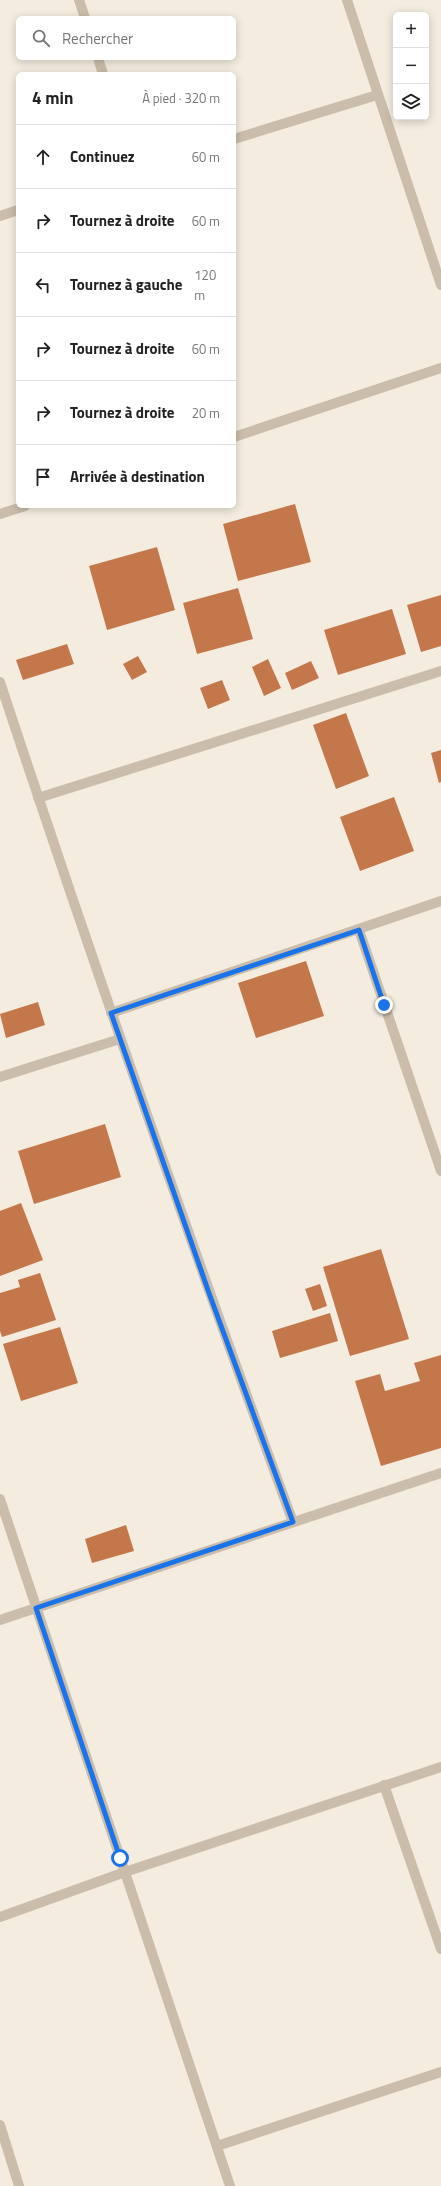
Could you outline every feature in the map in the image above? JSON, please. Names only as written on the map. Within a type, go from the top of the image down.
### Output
[{"type":"street","points":[[79,0],[84,16]]},
{"type":"street","points":[[347,0],[377,95],[441,285]]},
{"type":"street","points":[[99,60],[102,72]]},
{"type":"street","points":[[236,138],[377,95]]},
{"type":"street","points":[[0,216],[16,211]]},
{"type":"street","points":[[236,436],[441,368]]},
{"type":"street","points":[[0,514],[19,508]]},
{"type":"street","points":[[38,798],[441,671]]},
{"type":"street","points":[[0,682],[120,1039],[209,1293],[293,1522]]},
{"type":"street","points":[[111,1013],[441,901]]},
{"type":"street","points":[[359,930],[441,1171]]},
{"type":"street","points":[[0,1076],[120,1039]]},
{"type":"street","points":[[0,1620],[441,1473]]},
{"type":"street","points":[[0,1499],[230,2186]]},
{"type":"street","points":[[0,1917],[125,1872],[441,1767]]},
{"type":"street","points":[[384,1785],[441,1949]]},
{"type":"street","points":[[217,2146],[441,2072]]},
{"type":"street","points":[[0,2124],[19,2186]]},
{"type":"building","points":[[295,504],[311,562],[238,581],[223,524]]},
{"type":"building","points":[[157,547],[175,610],[107,630],[89,566]]},
{"type":"building","points":[[238,588],[253,639],[197,654],[183,603]]},
{"type":"building","points":[[441,595],[441,646],[421,652],[407,605]]},
{"type":"building","points":[[392,609],[406,654],[338,675],[324,630]]},
{"type":"building","points":[[67,644],[74,664],[23,680],[16,660]]},
{"type":"building","points":[[138,656],[147,672],[132,680],[123,664]]},
{"type":"building","points":[[268,659],[281,688],[264,696],[252,667]]},
{"type":"building","points":[[311,661],[319,678],[292,690],[285,673]]},
{"type":"building","points":[[222,680],[230,700],[208,709],[200,688]]},
{"type":"building","points":[[346,713],[369,776],[336,789],[313,725]]},
{"type":"building","points":[[441,750],[441,782],[439,783],[431,753]]},
{"type":"building","points":[[394,797],[414,851],[360,871],[340,817]]},
{"type":"building","points":[[306,961],[324,1016],[256,1038],[238,983]]},
{"type":"building","points":[[38,1002],[45,1025],[6,1038],[0,1014]]},
{"type":"building","points":[[105,1124],[121,1177],[34,1204],[18,1151]]},
{"type":"building","points":[[21,1203],[43,1260],[0,1276],[0,1211]]},
{"type":"building","points":[[381,1249],[409,1339],[350,1356],[323,1267]]},
{"type":"building","points":[[40,1273],[56,1320],[2,1337],[0,1331],[0,1293],[20,1287],[18,1280]]},
{"type":"building","points":[[320,1284],[327,1306],[313,1311],[305,1289]]},
{"type":"building","points":[[330,1313],[338,1341],[280,1358],[272,1331]]},
{"type":"building","points":[[60,1327],[78,1383],[21,1401],[3,1344]]},
{"type":"building","points":[[441,1355],[441,1448],[381,1466],[355,1381],[380,1374],[385,1391],[420,1381],[414,1363]]},
{"type":"building","points":[[126,1525],[134,1551],[92,1563],[85,1539]]},
{"type":"route","points":[[120,1858],[36,1608],[293,1522],[209,1293],[111,1013],[359,930],[384,1005]]}]
